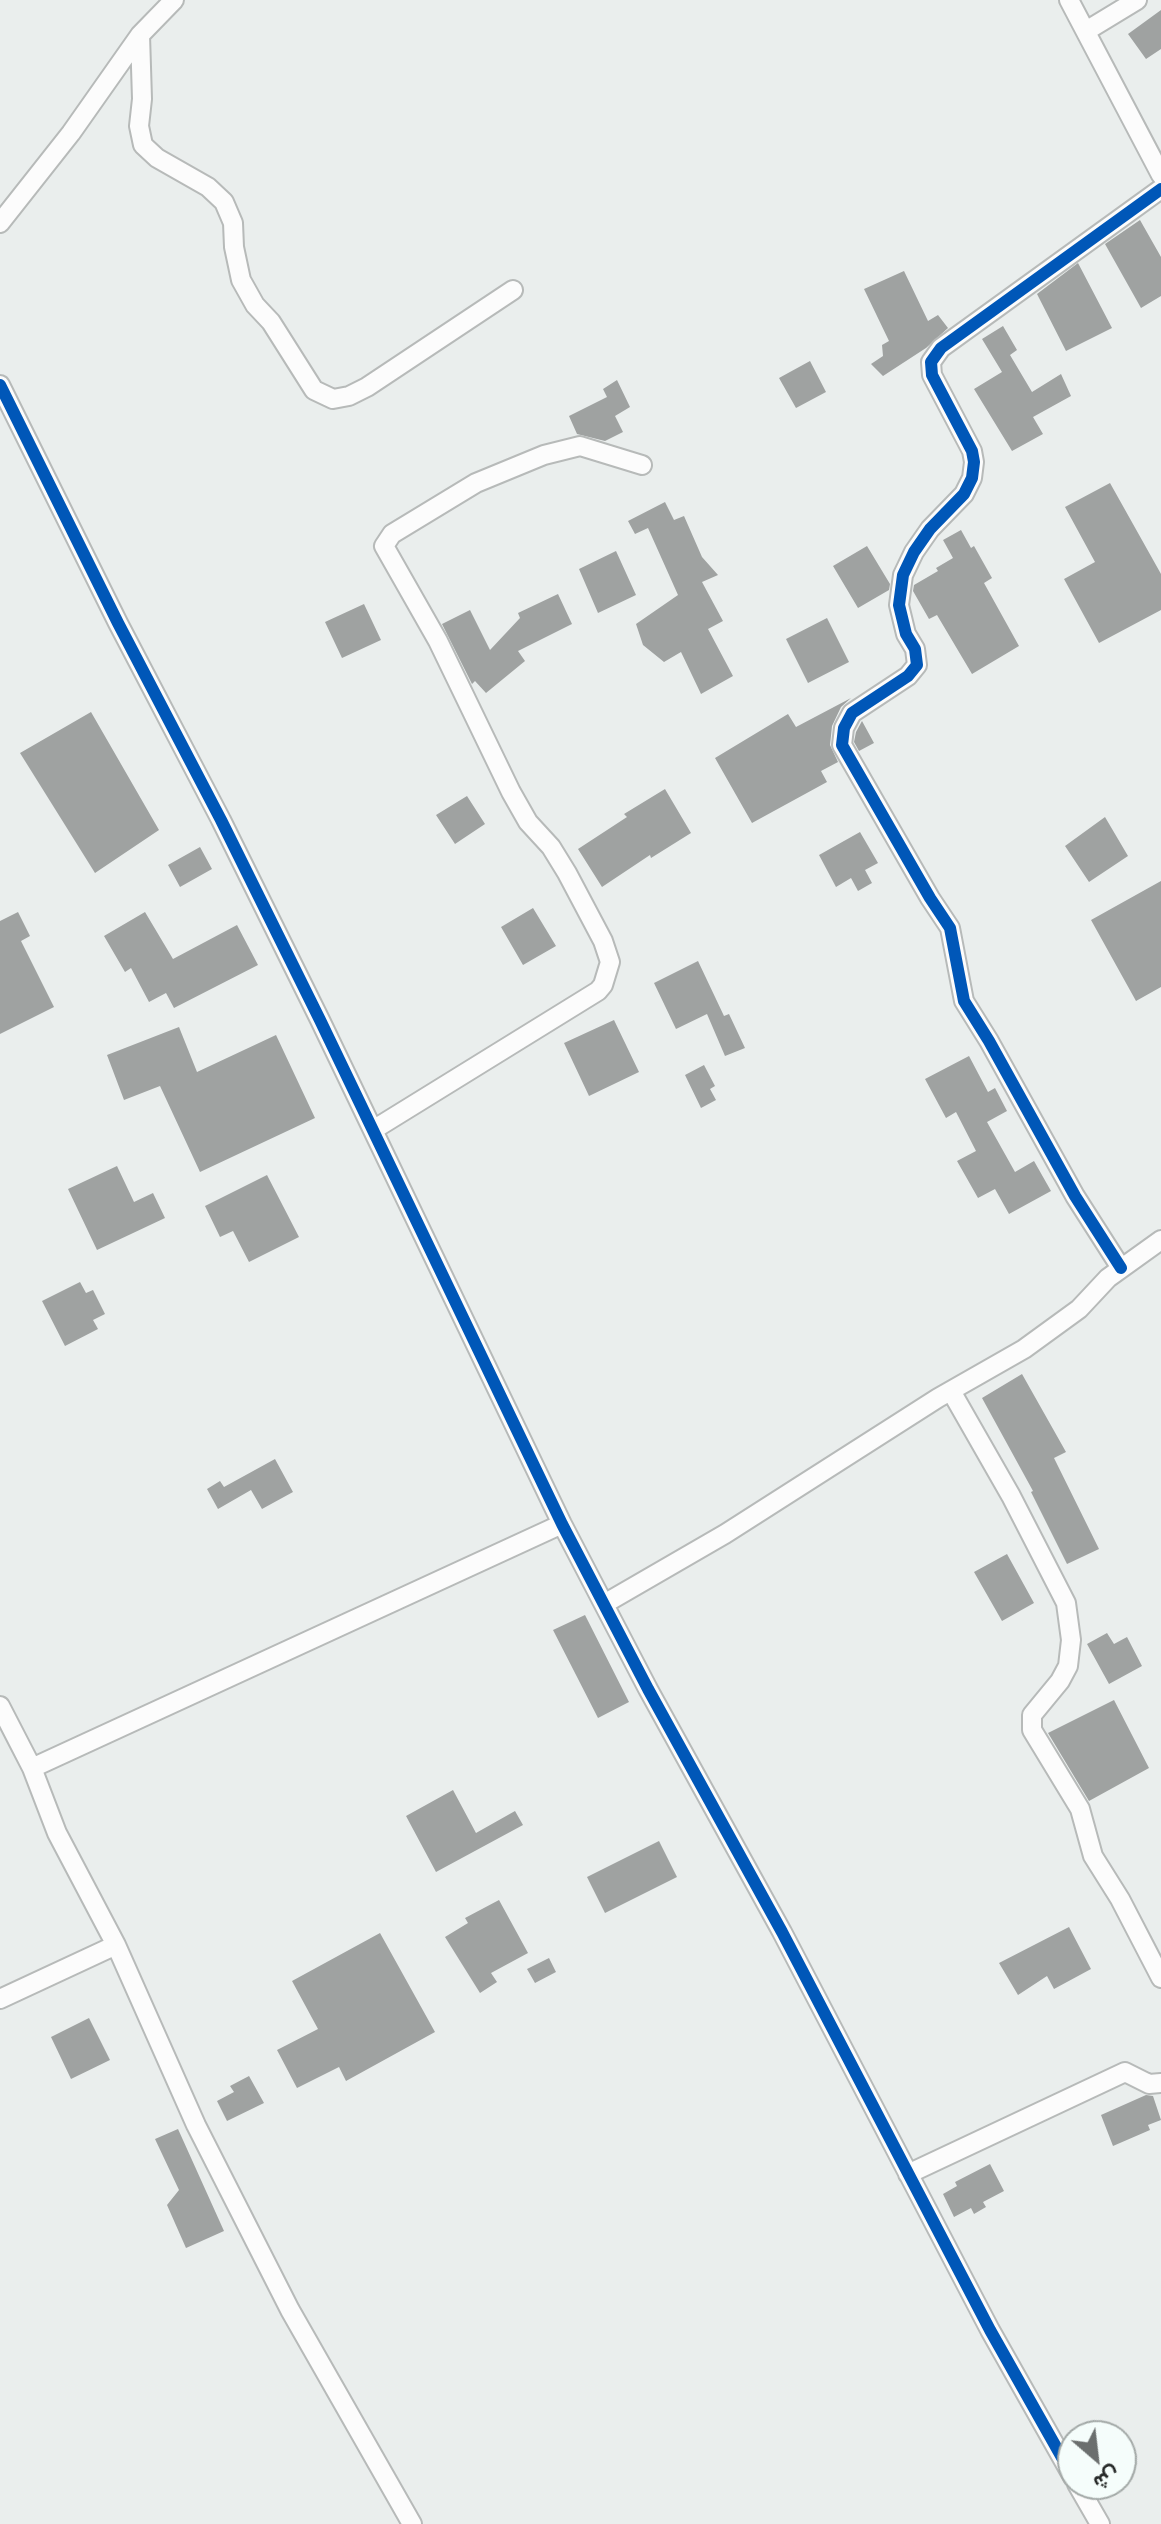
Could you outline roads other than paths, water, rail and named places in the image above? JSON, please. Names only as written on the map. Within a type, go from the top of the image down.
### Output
[{"type":"street","points":[[0,223],[71,133],[140,35],[174,0]]},
{"type":"street","points":[[1069,0],[1161,175]]},
{"type":"street","points":[[1086,31],[1137,0]]},
{"type":"street","points":[[140,35],[142,99],[139,126],[143,145],[157,158],[208,187],[224,202],[233,223],[241,280],[314,390],[333,399],[349,396],[367,387],[513,290]]},
{"type":"street","points":[[1121,1268],[1075,1196],[964,1001],[950,928],[842,745],[844,728],[852,713],[908,676],[917,665],[915,649],[906,634],[899,605],[903,575],[930,529],[964,494],[972,478],[972,451],[932,375],[931,362],[941,348],[1161,189]]},
{"type":"street","points":[[0,385],[118,623],[221,820],[562,1524],[648,1689],[782,1932],[990,2330],[1057,2449]]},
{"type":"street","points":[[373,1130],[598,991],[610,962],[603,941],[567,873],[551,847],[528,822],[511,792],[438,641],[384,546],[392,534],[476,483],[544,455],[580,446],[642,465]]},
{"type":"street","points":[[604,1604],[725,1534],[951,1391],[1024,1349],[1079,1309],[1121,1268],[1161,1240]]},
{"type":"street","points":[[951,1391],[1011,1496],[1066,1603],[1071,1640],[1068,1666],[1060,1681],[1032,1715],[1032,1730],[1080,1809],[1093,1856],[1120,1899],[1161,1978]]},
{"type":"street","points":[[32,1768],[562,1524]]},
{"type":"street","points":[[0,1706],[32,1768],[57,1833],[116,1945],[196,2125],[290,2310],[412,2524]]},
{"type":"street","points":[[0,1999],[116,1945]]},
{"type":"street","points":[[908,2174],[1125,2072],[1149,2084],[1161,2083]]},
{"type":"street","points":[[1086,2500],[1100,2524]]}]
